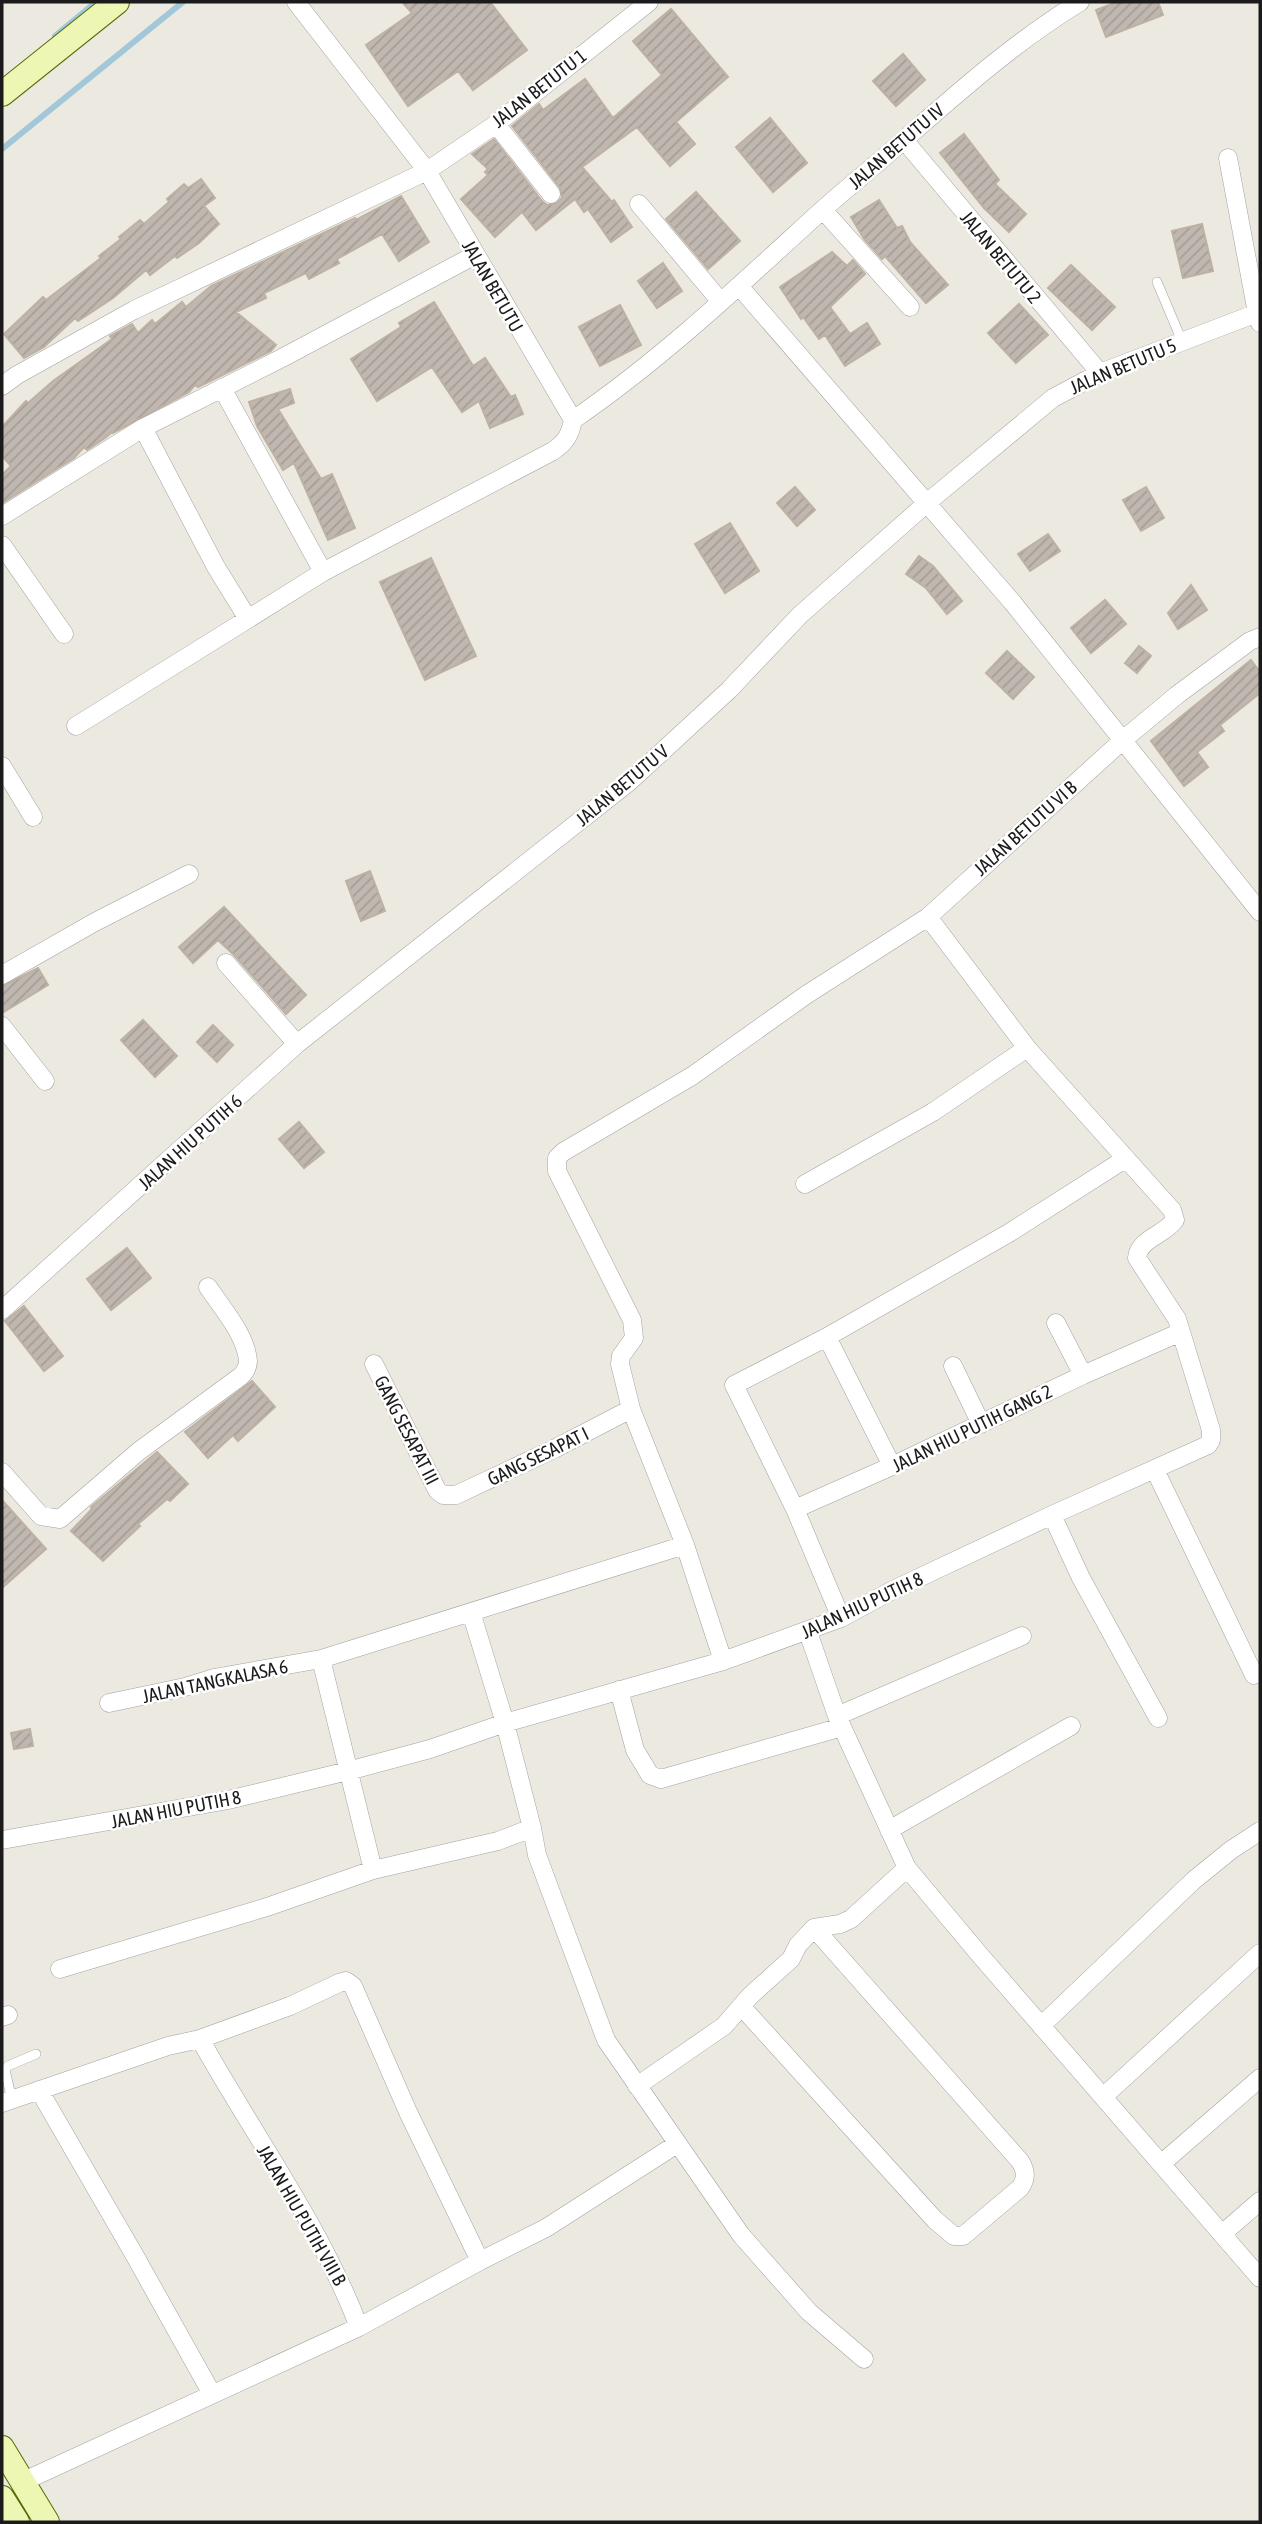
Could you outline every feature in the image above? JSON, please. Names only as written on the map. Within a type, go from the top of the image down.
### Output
[{"type":"main road","points":[[2,94],[117,2]]},
{"type":"main road","points":[[2,2448],[47,2522]]},
{"type":"main road","points":[[2,2498],[17,2522]]},
{"type":"street","name":"JALAN BETUTU","points":[[296,2],[427,171],[573,420]]},
{"type":"street","name":"JALAN BETUTU 1","points":[[2,386],[134,310],[427,171],[496,124],[649,2]]},
{"type":"street","name":"JALAN BETUTU IV","points":[[721,302],[984,69],[1047,22],[1080,2]]},
{"type":"street","points":[[496,124],[551,194]]},
{"type":"street","name":"JALAN BETUTU 2","points":[[904,140],[1100,373]]},
{"type":"street","points":[[1227,158],[1258,318]]},
{"type":"street","points":[[76,726],[323,572],[553,451],[565,443],[573,420],[608,396],[721,302],[639,204]]},
{"type":"street","points":[[823,210],[910,307]]},
{"type":"street","points":[[2,516],[143,428],[475,255]]},
{"type":"street","points":[[739,286],[1013,603],[1260,912]]},
{"type":"street","name":"JALAN BETUTU 5","points":[[928,502],[1053,398],[1100,373],[1182,341],[1258,318]]},
{"type":"street","points":[[222,388],[323,572]]},
{"type":"street","points":[[143,428],[216,567],[248,619]]},
{"type":"street","name":"JALAN BETUTU V","points":[[297,1044],[629,782],[729,690],[800,615],[928,502]]},
{"type":"street","points":[[2,545],[64,634]]},
{"type":"street","name":"JALAN BETUTU VI B","points":[[631,1409],[620,1364],[621,1356],[634,1338],[632,1320],[557,1171],[557,1158],[692,1076],[806,995],[928,916],[1123,740],[1187,688],[1250,641],[1260,637]]},
{"type":"street","points":[[2,766],[33,817]]},
{"type":"street","points":[[2,975],[94,922],[189,873]]},
{"type":"street","points":[[928,916],[1027,1048],[1172,1210],[1175,1220],[1170,1227],[1143,1244],[1137,1252],[1137,1258],[1177,1319],[1181,1332]]},
{"type":"street","points":[[226,963],[297,1044]]},
{"type":"street","points":[[2,1026],[45,1081]]},
{"type":"street","name":"JALAN HIU PUTIH 6","points":[[2,1310],[297,1044]]},
{"type":"street","points":[[805,1184],[933,1112],[1027,1048]]},
{"type":"street","points":[[841,1618],[795,1509],[734,1385],[827,1337],[1009,1233],[1125,1158]]},
{"type":"street","points":[[2,1472],[41,1516],[60,1519],[139,1451],[242,1376],[247,1370],[248,1362],[241,1339],[208,1287]]},
{"type":"street","points":[[1056,1324],[1083,1375]]},
{"type":"street","name":"JALAN HIU PUTIH GANG 2","points":[[795,1509],[1181,1332]]},
{"type":"street","name":"JALAN HIU PUTIH 8","points":[[2,1840],[228,1800],[348,1771],[723,1661],[841,1618],[893,1590],[1052,1515],[1208,1445],[1211,1430],[1181,1332]]},
{"type":"street","points":[[827,1337],[892,1466]]},
{"type":"street","name":"GANG SESAPAT III","points":[[374,1364],[437,1490],[443,1495]]},
{"type":"street","points":[[953,1366],[981,1424]]},
{"type":"street","points":[[631,1409],[685,1545],[723,1661]]},
{"type":"street","name":"GANG SESAPAT I","points":[[443,1495],[456,1495],[631,1409]]},
{"type":"street","points":[[1155,1470],[1254,1675]]},
{"type":"street","points":[[1052,1515],[1081,1578],[1158,1718]]},
{"type":"street","name":"JALAN TANGKALASA 6","points":[[109,1703],[214,1678],[321,1659],[685,1545]]},
{"type":"street","points":[[471,1612],[505,1723],[537,1855],[606,2040],[741,2235],[809,2312],[864,2359]]},
{"type":"street","points":[[808,1632],[840,1721],[907,1868],[1260,2278]]},
{"type":"street","points":[[619,1690],[635,1750],[650,1775],[661,1779],[840,1721],[1022,1636]]},
{"type":"street","points":[[321,1659],[373,1870]]},
{"type":"street","points":[[889,1830],[1070,1726]]},
{"type":"street","points":[[61,1969],[267,1907],[373,1870],[498,1841],[532,1828]]},
{"type":"street","points":[[1041,2026],[1194,1880],[1260,1831]]},
{"type":"street","points":[[637,2086],[724,2026],[741,2006],[791,1959],[798,1945],[814,1928],[840,1924],[851,1919],[907,1868]]},
{"type":"street","points":[[741,2006],[946,2231],[954,2236],[963,2236],[1020,2188],[1025,2180],[1025,2169],[1020,2161],[814,1928]]},
{"type":"street","points":[[1103,2097],[1260,1953]]},
{"type":"street","points":[[7,2101],[168,2046],[200,2039],[346,1982],[353,1986],[408,2112],[480,2261]]},
{"type":"street","name":"JALAN HIU PUTIH VIII B","points":[[200,2039],[237,2106],[312,2227],[344,2287],[359,2327]]},
{"type":"street","points":[[1161,2164],[1260,2078]]},
{"type":"street","points":[[39,2090],[212,2394]]},
{"type":"street","points":[[22,2482],[359,2327],[546,2228],[677,2144]]},
{"type":"street","points":[[1222,2234],[1260,2201]]},
{"type":"lane","points":[[1157,282],[1182,341]]},
{"type":"lane","points":[[7,2101],[5,2070],[8,2066],[36,2054]]},
{"type":"building","points":[[402,2],[490,2],[527,50],[473,90],[458,71],[408,106],[366,45],[412,13]]},
{"type":"building","points":[[1117,2],[1158,2],[1163,15],[1106,37],[1096,10]]},
{"type":"building","points":[[671,9],[728,77],[676,122],[695,144],[670,166],[637,127],[582,167],[612,202],[614,200],[632,227],[611,242],[588,209],[584,212],[575,199],[536,230],[522,212],[495,237],[461,199],[488,175],[485,172],[488,169],[472,154],[494,139],[542,201],[547,205],[557,203],[562,198],[560,188],[512,126],[539,104],[543,110],[585,79],[613,118],[662,75],[633,41]]},
{"type":"building","points":[[903,54],[925,80],[896,106],[873,81]]},
{"type":"building","points":[[770,118],[807,163],[773,192],[736,147]]},
{"type":"building","points":[[964,134],[999,180],[995,184],[1026,214],[1009,232],[984,208],[940,153]]},
{"type":"building","points":[[201,179],[215,198],[204,206],[219,224],[199,243],[177,258],[175,256],[150,275],[146,270],[113,298],[78,321],[75,318],[44,347],[24,358],[4,334],[43,297],[46,300],[101,258],[99,256],[140,220],[144,224],[169,202],[167,199],[184,184],[188,188]]},
{"type":"building","points":[[696,192],[740,241],[708,269],[666,219]]},
{"type":"building","points":[[401,196],[429,242],[399,261],[382,234],[337,259],[339,263],[309,279],[306,273],[264,293],[266,298],[236,312],[276,345],[271,351],[198,387],[195,385],[189,392],[112,432],[87,450],[84,447],[74,458],[2,503],[2,475],[11,466],[2,456],[2,427],[26,401],[28,403],[53,381],[112,339],[110,336],[132,324],[138,333],[152,320],[155,324],[182,302],[186,307],[211,286],[355,218],[356,220]]},
{"type":"building","points":[[879,200],[897,228],[902,226],[910,242],[948,285],[926,303],[885,256],[882,259],[864,239],[851,217]]},
{"type":"building","points":[[1202,224],[1213,271],[1183,278],[1172,231]]},
{"type":"building","points":[[832,252],[847,266],[853,260],[865,274],[830,307],[850,334],[867,323],[880,344],[845,366],[825,335],[819,339],[803,317],[801,319],[780,287]]},
{"type":"building","points":[[663,263],[682,291],[657,308],[638,281]]},
{"type":"building","points":[[1071,265],[1115,307],[1092,330],[1048,288]]},
{"type":"building","points":[[434,302],[473,366],[485,358],[511,397],[515,395],[523,414],[490,428],[479,401],[462,412],[432,367],[377,401],[351,359],[401,327],[399,323]]},
{"type":"building","points":[[1019,304],[1048,335],[1016,363],[988,333]]},
{"type":"building","points":[[620,305],[641,345],[600,366],[579,327]]},
{"type":"building","points":[[290,389],[294,403],[278,409],[321,479],[332,474],[355,528],[328,540],[294,463],[283,470],[257,426],[249,402]]},
{"type":"building","points":[[795,487],[815,510],[797,526],[777,503]]},
{"type":"building","points":[[1146,487],[1164,518],[1141,531],[1123,500]]},
{"type":"building","points":[[730,523],[759,571],[725,593],[695,544]]},
{"type":"building","points":[[1048,534],[1060,551],[1030,571],[1018,554]]},
{"type":"building","points":[[919,556],[933,566],[962,601],[947,614],[926,588],[906,574]]},
{"type":"building","points":[[431,558],[476,656],[425,680],[380,582]]},
{"type":"building","points":[[1191,585],[1207,610],[1178,629],[1168,613]]},
{"type":"building","points":[[1105,600],[1126,624],[1091,653],[1071,628]]},
{"type":"building","points":[[1139,646],[1151,656],[1137,673],[1125,663]]},
{"type":"building","points":[[1007,651],[1034,677],[1013,699],[986,673]]},
{"type":"building","points":[[1251,660],[1260,672],[1260,693],[1220,725],[1224,731],[1197,752],[1208,767],[1184,786],[1151,741]]},
{"type":"building","points":[[370,871],[385,911],[361,921],[346,881]]},
{"type":"building","points":[[224,907],[306,995],[286,1014],[218,940],[193,963],[179,947]]},
{"type":"building","points":[[38,968],[48,985],[2,1013],[2,986]]},
{"type":"building","points":[[143,1020],[177,1056],[155,1077],[121,1040]]},
{"type":"building","points":[[213,1025],[233,1045],[217,1062],[197,1042]]},
{"type":"building","points":[[299,1122],[324,1152],[304,1168],[279,1139]]},
{"type":"building","points":[[127,1248],[151,1278],[111,1310],[87,1279]]},
{"type":"building","points":[[24,1306],[63,1356],[44,1371],[5,1321]]},
{"type":"building","points":[[252,1381],[275,1407],[238,1441],[233,1435],[208,1458],[185,1432]]},
{"type":"building","points":[[157,1452],[188,1484],[138,1524],[140,1526],[103,1561],[71,1531],[91,1507]]},
{"type":"building","points":[[2,1500],[46,1549],[2,1588]]},
{"type":"building","points":[[30,1729],[33,1746],[14,1749],[11,1733]]},
{"type":"waterway","points":[[55,36],[96,2]]},
{"type":"waterway","points":[[2,149],[183,2]]}]
